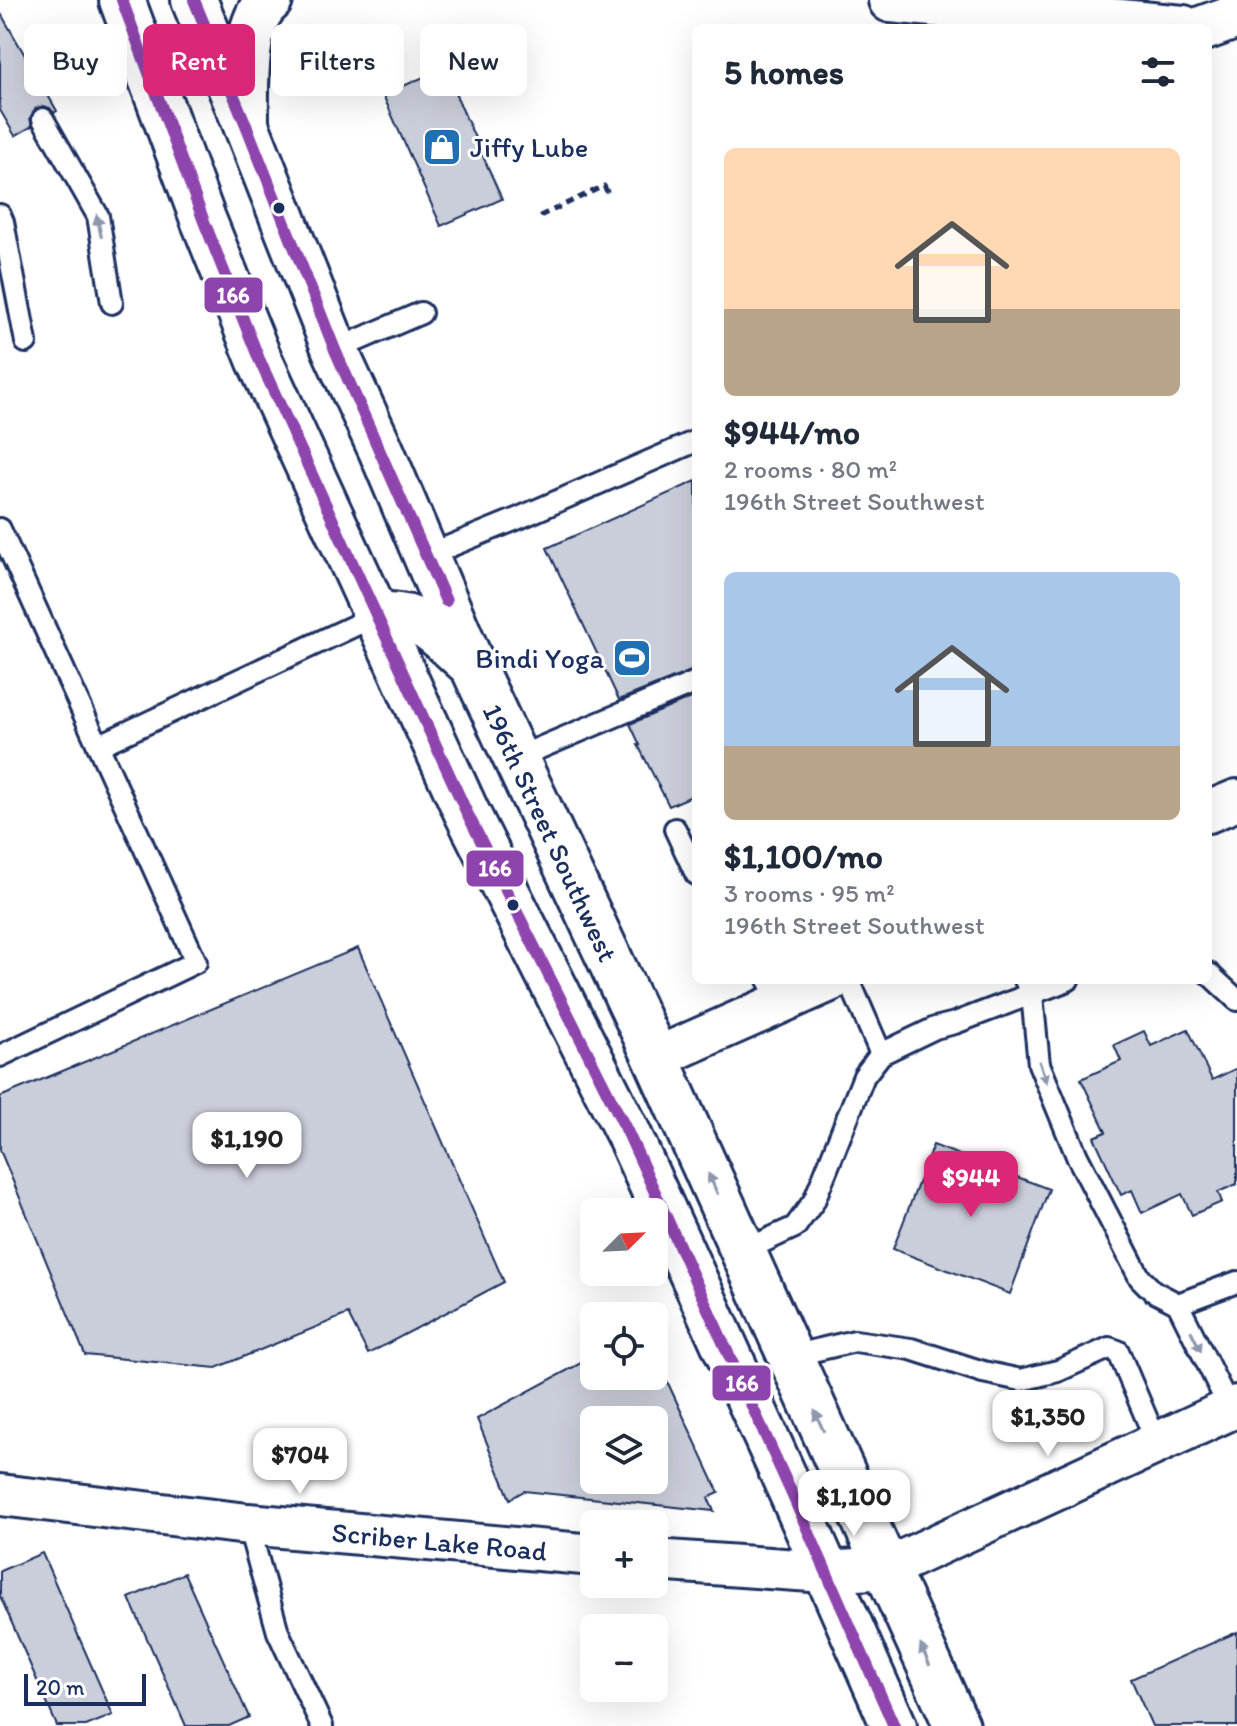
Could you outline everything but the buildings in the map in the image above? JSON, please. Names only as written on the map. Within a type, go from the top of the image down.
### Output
[{"type":"main road","points":[[122,0],[253,345],[466,811],[628,1133],[894,1726]]},
{"type":"main road","name":"196th Street Southwest","points":[[194,0],[335,350],[473,667],[656,1058],[957,1726]]},
{"type":"main road","points":[[246,125],[245,68],[262,6],[270,0]]},
{"type":"main road","points":[[891,0],[1037,21],[1100,24]]},
{"type":"main road","points":[[1212,25],[1237,16]]},
{"type":"main road","points":[[377,615],[412,617],[428,627],[473,667]]},
{"type":"main road","points":[[566,1010],[586,1008],[608,1025],[625,1053],[635,1060],[646,1062],[656,1058]]},
{"type":"street","points":[[1212,810],[1237,800]]},
{"type":"street","points":[[656,1058],[774,992],[813,984]]},
{"type":"street","points":[[668,1561],[826,1572],[887,1568],[1234,1408]]},
{"type":"street","name":"Scriber Lake Road","points":[[0,1495],[248,1524],[580,1554]]},
{"type":"lane","points":[[43,119],[98,216],[112,303]]},
{"type":"lane","points":[[0,215],[26,342]]},
{"type":"lane","points":[[335,350],[421,313]]},
{"type":"lane","points":[[426,556],[692,443]]},
{"type":"lane","points":[[0,529],[196,962],[0,1056]]},
{"type":"lane","points":[[98,746],[377,615]]},
{"type":"lane","points":[[516,758],[692,684]]},
{"type":"lane","points":[[675,829],[692,865]]},
{"type":"lane","points":[[1212,977],[1237,1000]]},
{"type":"lane","points":[[851,984],[881,1054]]},
{"type":"lane","points":[[743,1251],[795,1227],[814,1201],[864,1076],[881,1054],[1029,988],[1039,1064],[1077,1156],[1140,1278],[1153,1291],[1178,1304],[1234,1408]]},
{"type":"lane","points":[[1178,1304],[1237,1282]]},
{"type":"lane","points":[[791,1356],[855,1341],[911,1349],[983,1372],[1021,1380],[1058,1371],[1109,1348],[1118,1351],[1157,1443]]},
{"type":"lane","points":[[248,1524],[278,1632],[322,1726]]},
{"type":"path","points":[[540,216],[604,186],[610,197]]},
{"type":"transit line","name":"166","points":[[122,0],[203,219],[259,359],[466,811],[628,1133],[894,1726]]},
{"type":"transit line","name":"166","points":[[194,0],[335,350],[446,601]]},
{"type":"place","name":"Jiffy Lube","points":[[442,147]]},
{"type":"place","name":"Bindi Yoga","points":[[632,658]]}]
